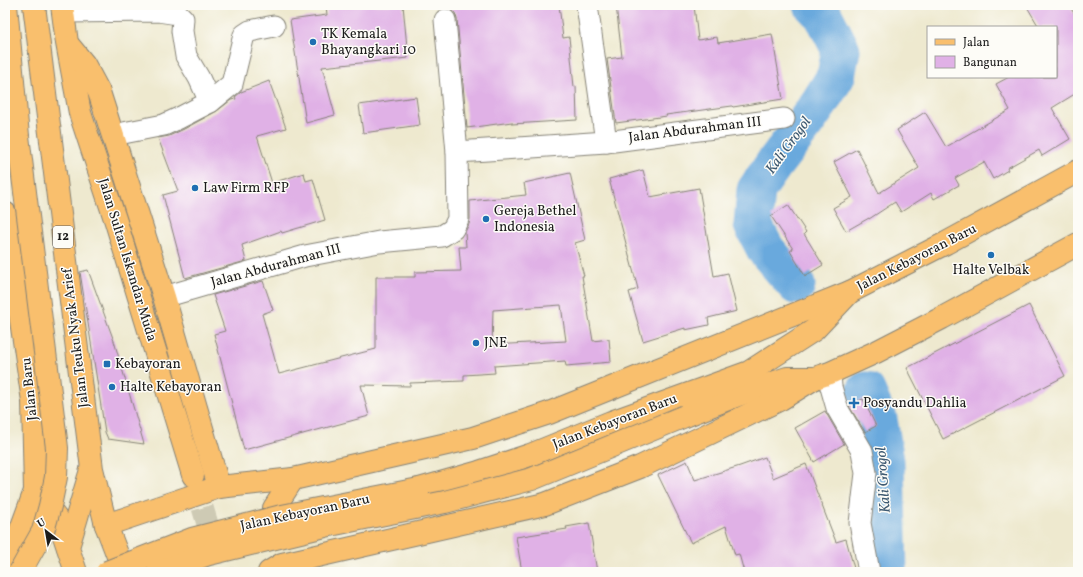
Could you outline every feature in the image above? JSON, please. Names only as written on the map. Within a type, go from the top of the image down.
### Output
[{"type":"main road","points":[[6,5],[18,136],[57,448],[56,477],[43,531],[20,572]]},
{"type":"main road","name":"Jalan Teuku Nyak Arief","points":[[34,5],[92,469],[106,525],[124,572]]},
{"type":"main road","points":[[62,9],[67,43],[84,64],[99,92],[164,297],[219,487]]},
{"type":"main road","name":"Jalan Sultan Iskandar Muda","points":[[67,43],[80,113],[116,222],[193,475]]},
{"type":"main road","name":"Jalan Kebayoran Baru","points":[[107,572],[192,539],[282,516],[419,489],[479,472],[530,455],[611,422],[749,372],[814,330],[850,292],[946,243],[1078,171]]},
{"type":"main road","name":"Jalan Baru","points":[[5,213],[33,401],[35,490],[17,540],[5,560]]},
{"type":"main road","name":"Jalan Kebayoran Baru","points":[[158,572],[209,554],[259,541],[445,502],[532,478],[738,395],[787,378],[823,376],[876,352],[942,318],[1078,244]]},
{"type":"main road","points":[[106,525],[219,487],[293,479],[473,438],[542,415],[850,292]]},
{"type":"main road","points":[[269,572],[282,564],[310,557],[545,504],[640,467],[781,399],[823,376]]},
{"type":"main road","points":[[68,547],[92,469]]},
{"type":"main road","points":[[293,479],[274,508],[275,530],[288,548],[310,557]]},
{"type":"main road","points":[[35,490],[56,518],[63,533],[76,572]]},
{"type":"street","points":[[587,5],[606,142]]},
{"type":"street","points":[[62,9],[158,11],[178,14],[183,19],[182,31],[186,56],[199,78],[210,102]]},
{"type":"street","name":"Jalan Abdurahman III","points":[[164,297],[305,256],[379,242],[442,236],[452,229],[458,219],[457,152],[445,20]]},
{"type":"street","points":[[113,136],[164,124],[210,102],[232,84],[244,35],[250,31],[274,26]]},
{"type":"street","name":"Jalan Abdurahman III","points":[[457,152],[606,142],[784,119]]},
{"type":"street","points":[[823,376],[831,386],[837,408],[862,451],[866,473],[860,523],[869,572]]},
{"type":"building","points":[[326,5],[403,5],[408,58],[322,67],[335,115],[306,123],[290,20],[327,15]]},
{"type":"building","points":[[447,5],[559,5],[563,38],[569,37],[574,87],[576,86],[577,120],[512,124],[512,122],[467,128],[457,19],[455,13],[450,9],[447,9]]},
{"type":"building","points":[[616,5],[694,5],[698,40],[717,37],[718,43],[772,34],[783,99],[616,123],[607,59],[622,57]]},
{"type":"building","points":[[1026,5],[1069,5],[1078,20],[1078,92],[1052,108],[1070,139],[1042,156],[1039,150],[1007,168],[1008,170],[993,179],[984,162],[955,178],[959,185],[934,199],[931,193],[901,212],[895,202],[869,219],[846,231],[833,208],[852,197],[834,162],[857,149],[879,193],[919,168],[897,130],[925,112],[946,147],[1010,110],[996,84],[1007,78],[1057,78],[1057,26],[1038,26]]},
{"type":"building","points":[[269,81],[286,128],[257,136],[272,183],[304,173],[306,181],[313,179],[325,220],[282,233],[281,231],[242,245],[246,261],[185,278],[163,195],[178,191],[158,138],[169,136],[184,129],[217,111],[231,100],[236,99],[235,97],[241,92]]},
{"type":"building","points":[[416,97],[420,125],[363,133],[359,105]]},
{"type":"building","points":[[643,170],[650,197],[699,188],[714,276],[728,273],[737,311],[708,318],[709,325],[685,330],[685,328],[643,341],[629,292],[638,289],[609,179]]},
{"type":"building","points":[[570,173],[585,240],[575,243],[584,276],[582,276],[593,341],[609,339],[611,362],[566,366],[565,361],[494,366],[495,373],[464,375],[464,381],[410,383],[410,386],[361,385],[369,416],[244,450],[214,334],[225,331],[213,295],[263,281],[273,310],[262,314],[279,374],[376,349],[376,277],[415,277],[415,272],[461,271],[459,247],[466,247],[465,232],[470,219],[470,201],[526,195],[524,183]],"holes":[[[561,305],[566,341],[492,345],[493,310]]]},
{"type":"building","points":[[788,205],[806,232],[804,234],[823,265],[805,276],[790,251],[793,249],[771,216]]},
{"type":"building","name":"Halte Kebayoran","points":[[88,270],[114,341],[144,444],[108,439],[105,432],[80,272]]},
{"type":"building","points":[[1029,305],[1065,376],[943,439],[907,368]]},
{"type":"building","points":[[863,399],[876,426],[865,432],[849,406]]},
{"type":"building","points":[[825,411],[844,444],[814,462],[795,428]]},
{"type":"building","points":[[765,457],[773,478],[806,464],[836,542],[846,539],[855,572],[744,572],[739,554],[735,555],[726,526],[691,543],[658,475],[687,461],[695,480]]},
{"type":"building","points":[[589,523],[597,572],[522,572],[516,537],[567,529],[566,527]]},
{"type":"waterway","name":"Kali Grogol","points":[[796,285],[766,250],[753,225],[756,190],[804,125],[836,76],[841,50],[823,15],[813,5]]},
{"type":"waterway","name":"Kali Grogol","points":[[866,391],[878,419],[885,461],[888,572]]},
{"type":"tunnel","points":[[193,476],[222,572]]},
{"type":"place","name":"TK Kemala Bhayangkari 10","points":[[313,42]]},
{"type":"place","name":"Law Firm RFP","points":[[195,188]]},
{"type":"place","name":"Gereja Bethel Indonesia","points":[[486,219]]},
{"type":"place","name":"Halte Velbak","points":[[991,255]]},
{"type":"place","name":"JNE","points":[[476,343]]},
{"type":"place","name":"Kebayoran","points":[[107,364]]},
{"type":"place","name":"Halte Kebayoran","points":[[112,387]]},
{"type":"place","name":"Posyandu Dahlia","points":[[854,403]]}]
